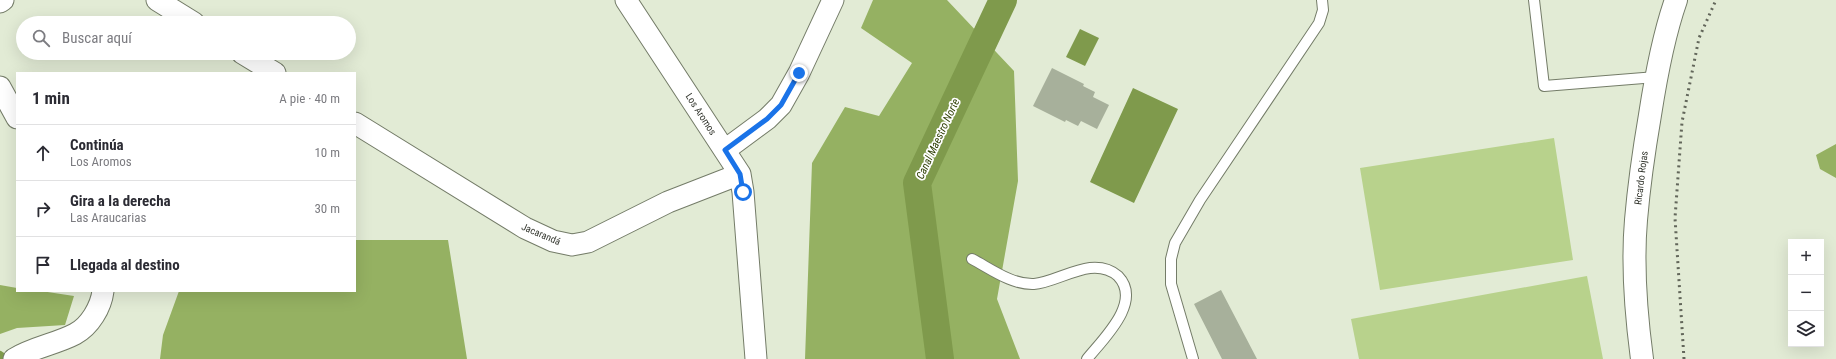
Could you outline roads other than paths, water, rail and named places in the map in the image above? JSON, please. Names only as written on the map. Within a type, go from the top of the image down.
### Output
[{"type":"main road","name":"Ricardo Rojas","points":[[1642,359],[1636,282],[1636,221],[1643,155],[1656,77],[1670,17],[1676,0]]},
{"type":"street","points":[[157,0],[183,16]]},
{"type":"street","name":"Los Aromos","points":[[626,0],[740,174],[743,192],[756,359]]},
{"type":"street","points":[[725,150],[767,119],[781,105],[799,73],[833,0]]},
{"type":"street","points":[[254,60],[273,72]]},
{"type":"street","points":[[0,87],[16,116]]},
{"type":"street","name":"Jacarandá","points":[[356,124],[525,228],[553,241],[572,245],[588,242],[668,202],[740,174]]},
{"type":"street","points":[[16,358],[34,348],[75,334],[90,321],[102,300],[103,292]]},
{"type":"lane","points":[[1193,359],[1172,284],[1170,259],[1175,243],[1200,200],[1319,24],[1323,10],[1322,0]]},
{"type":"lane","points":[[1534,0],[1544,86],[1656,77]]},
{"type":"lane","points":[[972,259],[1014,282],[1034,284],[1087,268],[1098,267],[1114,273],[1125,286],[1126,303],[1119,318],[1087,359]]},
{"type":"waterway","name":"Canal Maestro Norte","points":[[940,359],[917,183],[1003,0]]},
{"type":"waterway","points":[[0,355],[6,359]]},
{"type":"railway","points":[[1684,359],[1675,218],[1682,122],[1699,38],[1716,0]]}]
